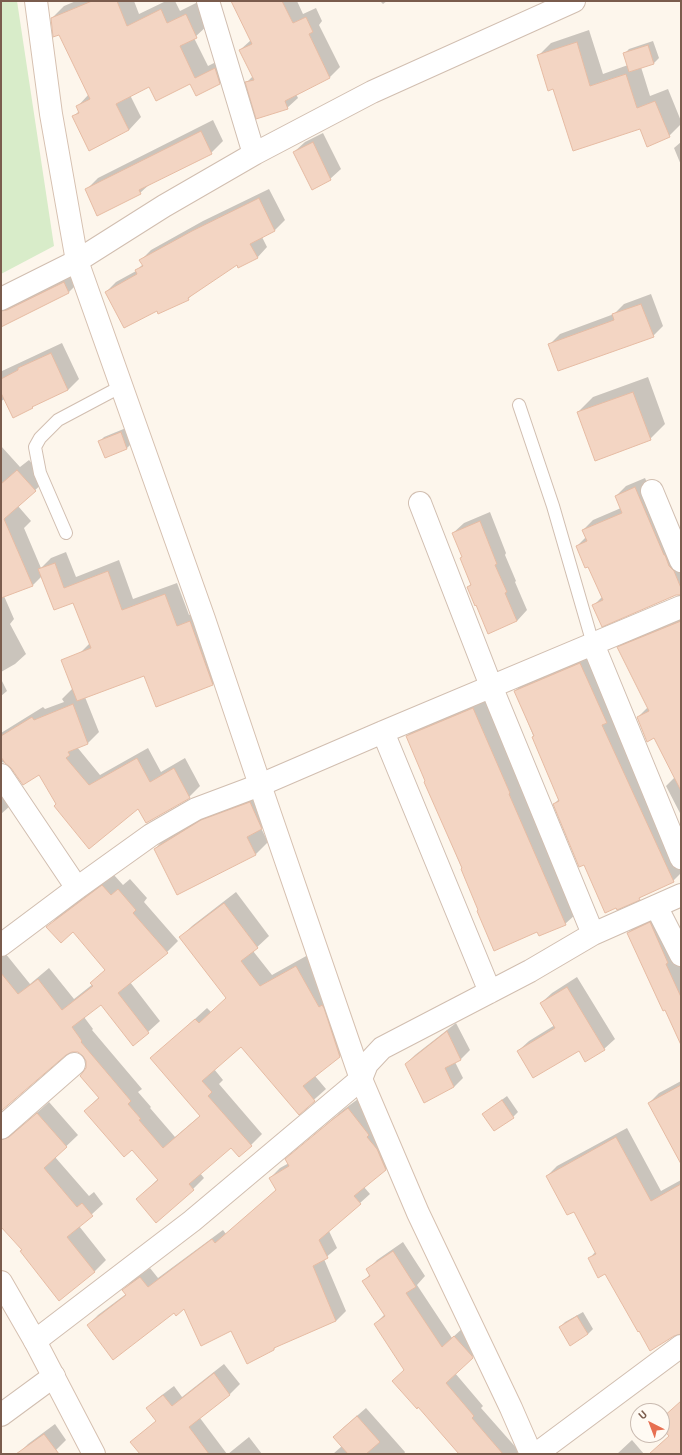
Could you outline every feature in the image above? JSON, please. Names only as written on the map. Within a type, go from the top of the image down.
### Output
[{"type":"street","points":[[36,1],[51,114],[78,261],[204,619],[361,1079],[418,1213],[531,1454]]},
{"type":"street","points":[[208,1],[254,154]]},
{"type":"street","points":[[1,299],[78,261],[164,206],[254,154],[372,92],[574,1]]},
{"type":"street","points":[[652,492],[681,561]]},
{"type":"street","points":[[420,503],[491,686],[593,934]]},
{"type":"street","points":[[1,945],[151,835],[196,809],[260,785],[491,686],[681,607]]},
{"type":"street","points":[[593,644],[681,858]]},
{"type":"street","points":[[383,732],[490,992]]},
{"type":"street","points":[[1,775],[77,888]]},
{"type":"street","points":[[36,1341],[192,1221],[361,1079],[366,1064],[382,1048],[530,971],[593,934],[681,895]]},
{"type":"street","points":[[656,906],[681,955]]},
{"type":"street","points":[[1,1128],[74,1064]]},
{"type":"street","points":[[1,1282],[36,1341],[94,1454]]},
{"type":"street","points":[[536,1454],[681,1346]]},
{"type":"street","points":[[1,1415],[54,1376]]},
{"type":"lane","points":[[66,534],[40,473],[35,447],[40,438],[58,420],[122,386]]},
{"type":"lane","points":[[519,405],[553,506],[593,644]]},
{"type":"green space","points":[[1,1],[17,1],[54,246],[1,274]]},
{"type":"building","points":[[92,1],[117,1],[127,26],[161,9],[167,23],[186,14],[197,38],[180,46],[195,78],[215,68],[220,84],[196,96],[190,84],[156,101],[149,87],[116,104],[129,130],[89,151],[72,116],[79,113],[76,106],[90,99],[59,35],[53,37],[51,18]]},
{"type":"building","points":[[231,1],[282,1],[293,23],[306,17],[313,32],[309,34],[330,78],[285,101],[288,109],[256,119],[245,82],[254,80],[239,50],[252,44]]},
{"type":"building","points":[[577,42],[590,86],[626,74],[637,108],[655,101],[670,137],[647,147],[640,129],[573,151],[553,89],[548,91],[537,55]]},
{"type":"building","points":[[648,45],[654,64],[629,72],[623,53]]},
{"type":"building","points":[[201,131],[212,154],[139,190],[141,194],[97,216],[85,189]]},
{"type":"building","points":[[313,142],[331,180],[312,190],[293,152]]},
{"type":"building","points":[[259,198],[275,231],[250,244],[258,258],[238,268],[237,265],[188,298],[189,300],[158,314],[157,311],[124,328],[105,292],[137,274],[135,270],[143,266],[139,260],[192,231]]},
{"type":"building","points":[[64,282],[69,293],[1,327],[1,311],[7,310]]},
{"type":"building","points":[[641,304],[654,337],[558,371],[548,344],[614,320],[612,314]]},
{"type":"building","points":[[51,353],[68,390],[13,418],[1,393],[1,379],[18,370],[18,368]]},
{"type":"building","points":[[633,392],[651,440],[595,461],[577,412]]},
{"type":"building","points":[[121,432],[127,449],[105,458],[98,441]]},
{"type":"building","points":[[17,470],[36,491],[4,519],[33,586],[1,598],[1,484]]},
{"type":"building","points":[[635,487],[669,566],[674,571],[681,588],[681,595],[676,595],[602,627],[592,605],[603,600],[588,567],[585,568],[576,546],[587,541],[582,530],[622,513],[615,496]]},
{"type":"building","points":[[480,521],[497,564],[495,565],[507,592],[505,593],[517,621],[488,634],[467,587],[471,585],[452,533]]},
{"type":"building","points":[[55,563],[64,588],[108,571],[122,610],[165,594],[177,626],[190,621],[213,685],[156,707],[144,676],[77,701],[61,660],[91,648],[73,603],[54,610],[38,569]]},
{"type":"building","points":[[681,621],[681,791],[654,738],[647,742],[637,717],[649,711],[617,647]]},
{"type":"building","points":[[580,663],[607,723],[602,725],[674,882],[639,898],[640,900],[617,910],[616,908],[605,913],[584,865],[579,867],[553,804],[559,801],[532,737],[534,736],[514,691]]},
{"type":"building","points":[[73,704],[88,744],[68,752],[70,755],[66,758],[89,785],[137,758],[150,782],[174,768],[190,798],[146,823],[138,809],[89,849],[54,806],[56,804],[39,775],[23,785],[1,757],[1,736],[32,717],[34,720]]},
{"type":"building","points":[[473,708],[566,925],[539,936],[537,932],[494,951],[477,911],[478,910],[461,869],[462,868],[424,782],[425,781],[406,736]]},
{"type":"building","points":[[250,802],[262,829],[247,837],[256,855],[177,895],[154,849],[201,820]]},
{"type":"building","points":[[102,885],[111,895],[118,889],[136,910],[133,913],[168,953],[118,993],[149,1033],[133,1046],[101,1005],[72,1027],[82,1041],[81,1042],[131,1101],[128,1104],[141,1119],[139,1120],[163,1148],[200,1116],[150,1058],[195,1019],[199,1023],[226,998],[179,937],[224,903],[258,948],[241,961],[260,986],[296,966],[319,1007],[322,1005],[324,1008],[340,1057],[303,1086],[315,1101],[299,1115],[241,1047],[202,1081],[212,1092],[208,1096],[252,1146],[239,1157],[231,1148],[189,1184],[194,1190],[156,1223],[136,1199],[158,1180],[132,1150],[124,1157],[84,1111],[99,1098],[80,1076],[86,1068],[86,1061],[78,1052],[72,1052],[66,1055],[1,1111],[1,973],[18,994],[38,979],[62,1010],[93,986],[90,983],[105,970],[73,932],[61,943],[46,927]]},
{"type":"building","points":[[650,922],[668,963],[666,964],[681,997],[681,1045],[665,1010],[663,1011],[627,933]]},
{"type":"building","points":[[567,987],[605,1050],[585,1062],[579,1051],[533,1078],[517,1051],[555,1028],[540,1003]]},
{"type":"building","points":[[447,1031],[461,1060],[445,1068],[454,1087],[424,1103],[405,1064]]},
{"type":"building","points":[[681,1085],[681,1164],[648,1103]]},
{"type":"building","points":[[502,1100],[514,1118],[494,1131],[482,1114]]},
{"type":"building","points":[[348,1108],[369,1135],[367,1137],[377,1149],[386,1170],[354,1196],[361,1204],[319,1240],[328,1258],[313,1266],[336,1321],[274,1348],[274,1350],[247,1364],[231,1331],[201,1346],[184,1309],[176,1316],[174,1313],[113,1360],[87,1325],[126,1295],[122,1290],[140,1277],[148,1287],[212,1239],[215,1243],[276,1190],[269,1178],[289,1166],[285,1159]]},
{"type":"building","points":[[37,1113],[67,1147],[44,1168],[77,1207],[82,1203],[93,1216],[67,1237],[95,1272],[59,1301],[20,1251],[22,1250],[1,1227],[1,1140],[9,1137]]},
{"type":"building","points":[[616,1137],[651,1201],[681,1184],[681,1334],[674,1336],[650,1351],[605,1274],[598,1278],[588,1258],[596,1254],[574,1212],[567,1215],[546,1176]]},
{"type":"building","points":[[393,1251],[416,1287],[406,1293],[442,1347],[454,1336],[472,1356],[473,1358],[446,1383],[474,1416],[472,1418],[503,1454],[459,1454],[418,1407],[417,1409],[392,1381],[404,1370],[374,1324],[385,1316],[362,1281],[370,1276],[366,1269]]},
{"type":"building","points":[[577,1316],[588,1334],[570,1346],[559,1327]]},
{"type":"building","points":[[214,1373],[230,1395],[189,1427],[209,1454],[140,1454],[130,1442],[156,1421],[146,1408],[163,1395],[172,1406]]},
{"type":"building","points":[[681,1401],[681,1454],[649,1454],[661,1443],[670,1443],[670,1411]]},
{"type":"building","points":[[357,1416],[380,1442],[366,1454],[348,1454],[333,1437]]},
{"type":"building","points":[[44,1434],[59,1454],[16,1454]]}]
